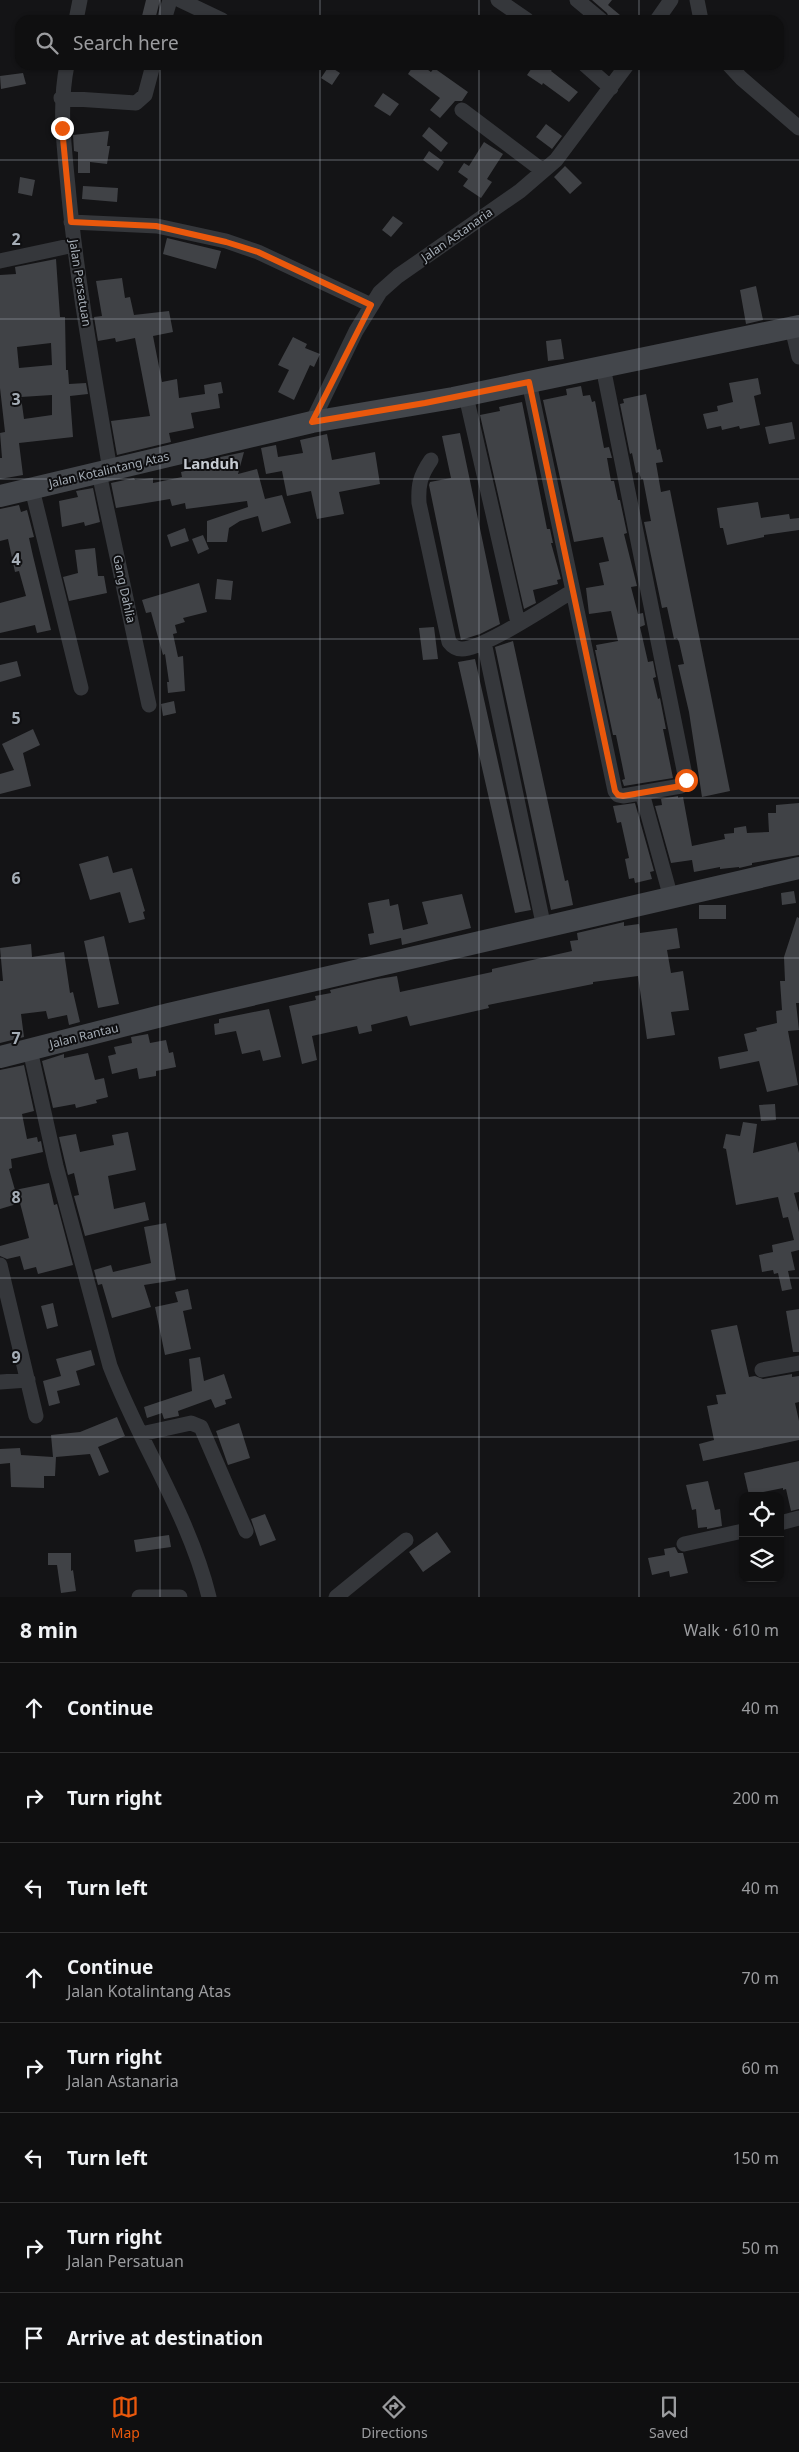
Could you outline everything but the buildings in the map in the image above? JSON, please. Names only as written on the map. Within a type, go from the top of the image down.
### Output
[{"type":"main road","name":"Jalan Kotalintang Atas","points":[[0,496],[312,422],[459,397],[795,327]]},
{"type":"main road","name":"Jalan Rantau","points":[[0,1057],[168,1014],[799,868]]},
{"type":"street","points":[[77,15],[80,0]]},
{"type":"street","points":[[166,15],[170,0]]},
{"type":"street","points":[[180,0],[212,15]]},
{"type":"street","points":[[498,0],[520,15]]},
{"type":"street","points":[[577,0],[596,15]]},
{"type":"street","points":[[660,15],[671,0]]},
{"type":"street","points":[[697,0],[699,15]]},
{"type":"street","name":"Jalan Persatuan","points":[[66,70],[61,98],[71,222],[105,472]]},
{"type":"street","points":[[61,98],[136,103],[142,100],[151,70]]},
{"type":"street","points":[[590,70],[611,88]]},
{"type":"street","name":"Jalan Astanaria","points":[[312,422],[371,305],[380,292],[398,276],[520,192],[556,160],[624,70]]},
{"type":"street","points":[[734,70],[799,128]]},
{"type":"street","points":[[462,110],[543,171]]},
{"type":"street","points":[[71,222],[156,226],[226,242],[258,252],[371,305]]},
{"type":"street","points":[[0,261],[74,245]]},
{"type":"street","points":[[795,327],[799,357]]},
{"type":"street","points":[[529,382],[615,791],[618,795],[623,796],[681,786],[686,780],[603,367]]},
{"type":"street","points":[[459,397],[518,623]]},
{"type":"street","points":[[431,460],[421,475],[418,485],[419,503],[449,642],[457,649],[462,649],[484,642],[573,591]]},
{"type":"street","name":"Gang Dahlia","points":[[105,472],[149,705]]},
{"type":"street","points":[[32,489],[81,688]]},
{"type":"street","points":[[484,642],[544,928]]},
{"type":"street","points":[[642,793],[671,898]]},
{"type":"street","points":[[30,1050],[56,1166],[110,1366],[184,1524],[209,1597]]},
{"type":"street","points":[[0,1265],[36,1416]]},
{"type":"street","points":[[762,1370],[799,1363]]},
{"type":"street","points":[[0,1382],[28,1380]]},
{"type":"street","points":[[141,1434],[191,1423],[201,1427],[246,1531]]},
{"type":"street","points":[[784,1522],[799,1518]]},
{"type":"street","points":[[684,1544],[739,1532]]},
{"type":"street","points":[[336,1597],[406,1540]]},
{"type":"street","points":[[139,1597],[180,1597]]},
{"type":"district","name":"Landuh","points":[[211,464]]},
{"type":"route","points":[[62,128],[71,222],[156,226],[226,242],[258,252],[371,305],[356,331],[312,422],[453,398],[529,382],[615,791],[618,795],[623,796],[681,786],[686,780]]}]
